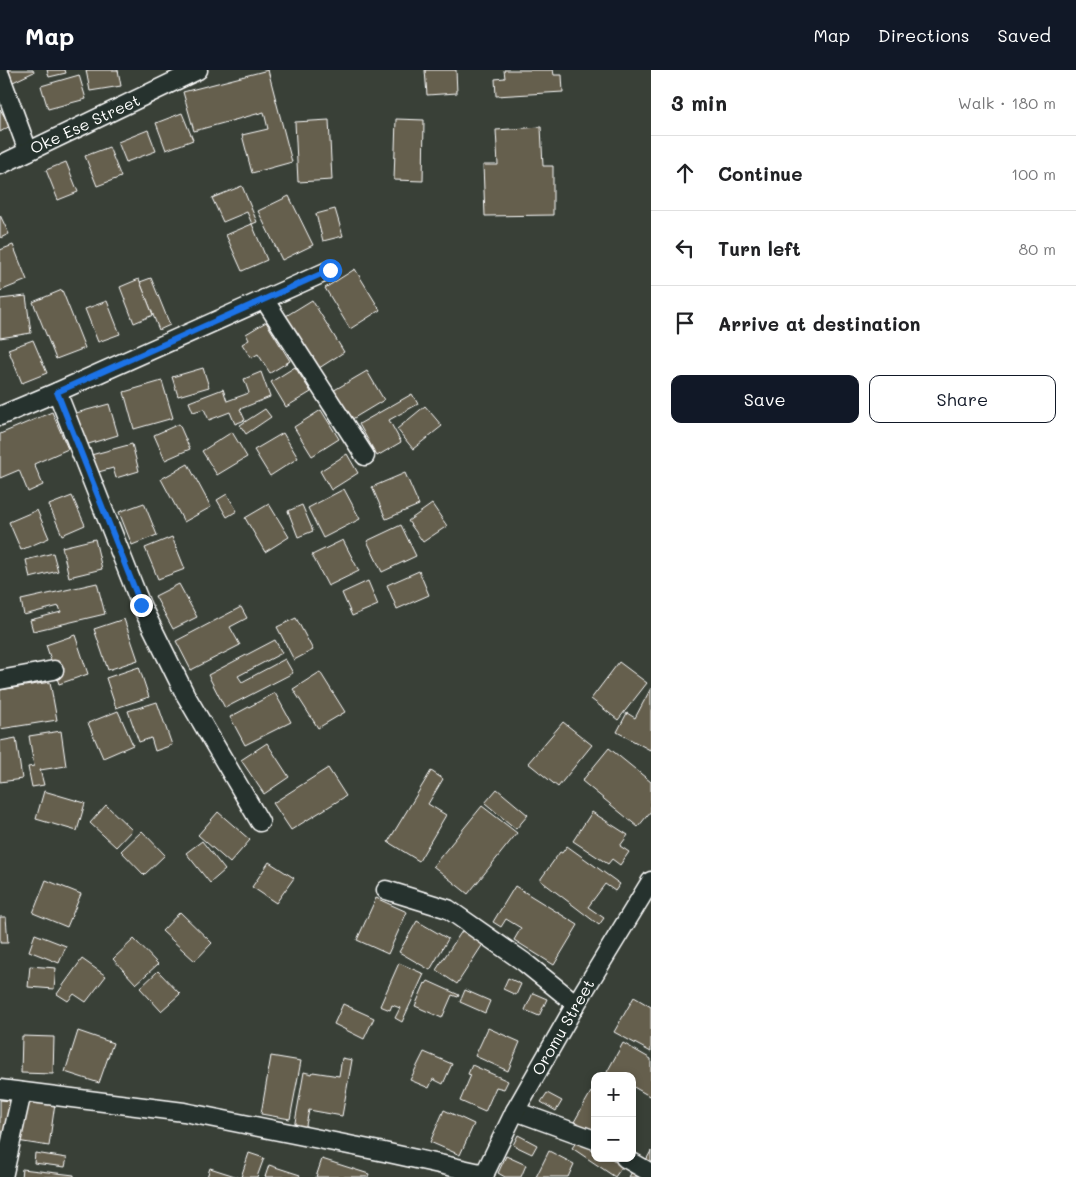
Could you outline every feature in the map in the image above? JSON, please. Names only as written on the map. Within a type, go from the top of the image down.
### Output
[{"type":"street","name":"Oke Ese Street","points":[[0,165],[198,70]]},
{"type":"street","points":[[0,75],[28,151]]},
{"type":"street","points":[[0,416],[330,270]]},
{"type":"street","points":[[264,300],[364,456]]},
{"type":"street","points":[[57,392],[141,605],[185,694],[260,822]]},
{"type":"street","points":[[0,680],[54,670]]},
{"type":"street","name":"Oromu Street","points":[[484,1176],[515,1111],[576,1004],[651,881]]},
{"type":"street","points":[[386,890],[448,909],[524,962],[576,1004]]},
{"type":"street","points":[[0,1089],[184,1112],[384,1152],[484,1176]]},
{"type":"street","points":[[3,1177],[22,1092]]},
{"type":"street","points":[[515,1111],[591,1139]]},
{"type":"street","points":[[632,1162],[651,1174]]},
{"type":"building","points":[[7,70],[33,70],[34,72],[13,82]]},
{"type":"building","points":[[47,70],[65,70],[66,73],[49,77]]},
{"type":"building","points":[[86,70],[118,70],[121,86],[90,91]]},
{"type":"building","points":[[268,70],[292,162],[252,173],[242,135],[268,129],[264,112],[194,131],[183,92]]},
{"type":"building","points":[[425,70],[456,70],[457,93],[427,95]]},
{"type":"building","points":[[504,70],[553,70],[554,75],[562,75],[563,92],[496,96],[495,79],[505,78]]},
{"type":"building","points":[[79,75],[86,99],[48,109],[41,86]]},
{"type":"building","points":[[0,109],[10,126],[0,132]]},
{"type":"building","points":[[182,113],[193,140],[166,150],[156,123]]},
{"type":"building","points":[[396,119],[424,120],[423,181],[394,180]]},
{"type":"building","points":[[329,120],[332,180],[298,182],[295,122]]},
{"type":"building","points":[[541,127],[543,166],[553,166],[553,215],[485,216],[483,165],[498,165],[496,130]]},
{"type":"building","points":[[148,130],[156,151],[126,162],[118,142]]},
{"type":"building","points":[[109,147],[121,177],[97,186],[85,156]]},
{"type":"building","points":[[66,162],[78,192],[58,200],[46,170]]},
{"type":"building","points":[[242,186],[257,222],[252,224],[247,212],[223,222],[212,198]]},
{"type":"building","points":[[289,196],[313,245],[282,260],[258,211]]},
{"type":"building","points":[[335,209],[343,236],[323,241],[316,214]]},
{"type":"building","points":[[0,215],[9,234],[0,238]]},
{"type":"building","points":[[252,224],[267,260],[242,271],[226,235]]},
{"type":"building","points":[[13,245],[27,280],[0,291],[0,250]]},
{"type":"building","points":[[355,269],[380,310],[350,329],[325,288]]},
{"type":"building","points":[[151,278],[170,325],[159,330],[140,282]]},
{"type":"building","points":[[139,279],[153,315],[134,323],[120,287]]},
{"type":"building","points":[[62,290],[85,348],[56,359],[33,302]]},
{"type":"building","points":[[26,296],[31,333],[0,338],[0,299]]},
{"type":"building","points":[[312,300],[344,352],[313,372],[281,319]]},
{"type":"building","points":[[107,301],[120,334],[98,342],[85,309]]},
{"type":"building","points":[[266,322],[290,361],[270,373],[258,354],[251,358],[242,344],[249,340],[246,334]]},
{"type":"building","points":[[33,340],[47,373],[22,383],[8,349]]},
{"type":"building","points":[[295,367],[311,392],[286,407],[271,382]]},
{"type":"building","points":[[203,368],[209,387],[178,396],[172,377]]},
{"type":"building","points":[[367,371],[384,400],[349,421],[331,392]]},
{"type":"building","points":[[261,372],[270,397],[240,409],[245,420],[235,424],[230,412],[209,420],[204,409],[193,412],[189,402],[223,389],[227,401],[249,393],[244,379]]},
{"type":"building","points":[[162,381],[173,418],[134,429],[124,392]]},
{"type":"building","points":[[412,394],[418,404],[389,420],[401,442],[377,456],[359,424]]},
{"type":"building","points":[[109,404],[118,435],[85,445],[76,413]]},
{"type":"building","points":[[425,406],[442,426],[413,449],[397,429]]},
{"type":"building","points":[[265,409],[271,417],[246,434],[240,425]]},
{"type":"building","points":[[321,410],[339,439],[312,456],[294,427]]},
{"type":"building","points":[[52,412],[68,449],[34,464],[43,485],[28,492],[19,470],[0,478],[0,434]]},
{"type":"building","points":[[179,424],[190,449],[165,460],[154,435]]},
{"type":"building","points":[[232,432],[247,457],[217,475],[202,451]]},
{"type":"building","points":[[283,433],[298,458],[270,476],[254,450]]},
{"type":"building","points":[[132,444],[139,471],[116,478],[113,468],[95,473],[91,455]]},
{"type":"building","points":[[347,454],[358,473],[331,490],[320,471]]},
{"type":"building","points":[[188,464],[211,507],[184,522],[161,479]]},
{"type":"building","points":[[405,473],[419,505],[386,519],[372,487]]},
{"type":"building","points":[[344,489],[360,519],[323,538],[308,508]]},
{"type":"building","points":[[227,494],[237,511],[227,517],[217,500]]},
{"type":"building","points":[[72,496],[85,525],[62,535],[49,505]]},
{"type":"building","points":[[144,503],[157,535],[132,545],[119,512]]},
{"type":"building","points":[[269,504],[289,537],[265,552],[245,518]]},
{"type":"building","points":[[432,504],[447,526],[423,542],[408,521]]},
{"type":"building","points":[[302,505],[313,531],[298,537],[288,511]]},
{"type":"building","points":[[37,510],[49,538],[21,550],[9,522]]},
{"type":"building","points":[[401,525],[416,556],[382,572],[367,541]]},
{"type":"building","points":[[172,537],[185,569],[158,579],[145,548]]},
{"type":"building","points":[[95,539],[102,569],[69,577],[62,547]]},
{"type":"building","points":[[343,540],[359,571],[328,586],[312,555]]},
{"type":"building","points":[[53,553],[58,571],[30,578],[26,560]]},
{"type":"building","points":[[419,571],[429,595],[397,609],[387,585]]},
{"type":"building","points":[[368,581],[378,605],[352,616],[342,593]]},
{"type":"building","points":[[97,583],[105,614],[33,631],[30,620],[61,612],[59,606],[24,615],[21,600]]},
{"type":"building","points":[[179,584],[197,617],[173,629],[155,596]]},
{"type":"building","points":[[241,607],[247,618],[230,627],[240,645],[191,670],[176,641]]},
{"type":"building","points":[[296,618],[313,650],[294,660],[277,627]]},
{"type":"building","points":[[124,619],[138,660],[108,670],[94,629]]},
{"type":"building","points":[[75,635],[88,674],[59,684],[46,645]]},
{"type":"building","points":[[275,640],[282,653],[238,676],[242,682],[285,659],[293,673],[225,708],[208,675]]},
{"type":"building","points":[[619,662],[647,683],[618,720],[591,699]]},
{"type":"building","points":[[139,667],[149,697],[116,708],[106,678]]},
{"type":"building","points":[[320,672],[345,712],[318,728],[293,689]]},
{"type":"building","points":[[50,682],[57,720],[0,729],[0,690]]},
{"type":"building","points":[[651,688],[650,750],[617,732],[627,713],[635,718]]},
{"type":"building","points":[[275,693],[291,722],[245,745],[230,717]]},
{"type":"building","points":[[157,702],[172,745],[155,751],[151,738],[139,742],[128,711]]},
{"type":"building","points":[[118,711],[133,745],[103,758],[88,723]]},
{"type":"building","points":[[563,722],[592,745],[558,787],[528,763]]},
{"type":"building","points":[[61,731],[66,766],[40,770],[44,785],[32,787],[28,767],[34,766],[29,736]]},
{"type":"building","points":[[16,738],[22,779],[0,782],[0,741]]},
{"type":"building","points":[[267,743],[289,777],[264,794],[241,760]]},
{"type":"building","points":[[609,748],[651,782],[651,811],[638,827],[582,781]]},
{"type":"building","points":[[328,768],[346,796],[291,830],[273,803]]},
{"type":"building","points":[[431,771],[443,779],[428,804],[446,815],[419,861],[388,842]]},
{"type":"building","points":[[497,789],[528,815],[516,829],[485,803]]},
{"type":"building","points":[[44,791],[85,803],[77,831],[36,819]]},
{"type":"building","points":[[106,805],[132,830],[116,847],[90,823]]},
{"type":"building","points":[[482,806],[517,833],[468,894],[433,866]]},
{"type":"building","points":[[218,812],[250,840],[230,863],[198,835]]},
{"type":"building","points":[[592,812],[628,835],[620,846],[629,852],[620,865],[612,859],[608,864],[573,841]]},
{"type":"building","points":[[142,831],[165,855],[144,875],[121,851]]},
{"type":"building","points":[[202,841],[225,870],[210,883],[186,853]]},
{"type":"building","points":[[567,846],[620,884],[615,891],[605,884],[588,907],[604,918],[599,925],[540,880],[560,852],[562,853]]},
{"type":"building","points":[[269,862],[294,878],[276,903],[252,887]]},
{"type":"building","points":[[46,880],[81,894],[67,927],[33,913]]},
{"type":"building","points":[[515,886],[578,925],[554,965],[514,940],[521,928],[506,919],[501,927],[493,922]]},
{"type":"building","points":[[376,898],[407,912],[388,954],[357,940]]},
{"type":"building","points":[[180,912],[212,943],[195,961],[162,931]]},
{"type":"building","points":[[0,917],[6,917],[8,943],[0,943]]},
{"type":"building","points":[[417,921],[448,939],[430,970],[399,952]]},
{"type":"building","points":[[464,928],[485,941],[457,984],[436,970]]},
{"type":"building","points":[[35,934],[66,946],[59,963],[29,951]]},
{"type":"building","points":[[134,939],[158,964],[136,984],[113,959]]},
{"type":"building","points":[[82,959],[106,976],[86,1002],[74,994],[68,1001],[57,994]]},
{"type":"building","points":[[399,963],[424,974],[402,1022],[395,1018],[400,1008],[392,1005],[390,1010],[380,1006]]},
{"type":"building","points":[[30,966],[56,968],[54,989],[28,987]]},
{"type":"building","points":[[158,971],[180,994],[161,1011],[140,988]]},
{"type":"building","points":[[508,978],[521,984],[516,995],[503,989]]},
{"type":"building","points":[[428,981],[459,995],[458,997],[452,995],[442,1018],[415,1006],[425,983]]},
{"type":"building","points":[[465,990],[490,1001],[485,1013],[460,1002]]},
{"type":"building","points":[[533,993],[547,999],[539,1016],[525,1010]]},
{"type":"building","points":[[634,997],[651,1007],[651,1052],[614,1032]]},
{"type":"building","points":[[343,1004],[374,1018],[364,1039],[334,1024]]},
{"type":"building","points":[[488,1028],[520,1042],[508,1071],[475,1056]]},
{"type":"building","points":[[78,1031],[113,1043],[99,1083],[65,1072]]},
{"type":"building","points":[[22,1036],[54,1037],[53,1074],[21,1073]]},
{"type":"building","points":[[623,1043],[651,1059],[651,1097],[636,1088],[636,1072],[607,1072]]},
{"type":"building","points":[[424,1052],[452,1064],[443,1084],[433,1079],[429,1088],[410,1080]]},
{"type":"building","points":[[271,1056],[301,1061],[290,1119],[261,1114]]},
{"type":"building","points":[[342,1058],[352,1060],[342,1116],[309,1110],[305,1130],[294,1128],[304,1072],[339,1076]]},
{"type":"building","points":[[472,1065],[508,1081],[504,1089],[496,1087],[485,1112],[460,1101],[471,1075],[468,1074]]},
{"type":"building","points":[[591,1092],[591,1131],[574,1122]]},
{"type":"building","points":[[547,1093],[562,1101],[556,1111],[541,1102]]},
{"type":"building","points":[[23,1099],[55,1103],[49,1146],[17,1141]]},
{"type":"building","points":[[0,1100],[12,1101],[11,1132],[0,1132]]},
{"type":"building","points":[[444,1110],[474,1124],[460,1155],[430,1142]]},
{"type":"building","points":[[518,1135],[537,1145],[532,1154],[513,1145]]},
{"type":"building","points":[[580,1137],[591,1144],[591,1161],[572,1148]]},
{"type":"building","points":[[549,1151],[574,1164],[568,1177],[536,1177]]},
{"type":"building","points":[[651,1151],[651,1165],[645,1162]]},
{"type":"building","points":[[35,1153],[67,1158],[65,1167],[34,1163]]},
{"type":"building","points":[[249,1153],[264,1158],[257,1177],[241,1177]]},
{"type":"building","points":[[506,1156],[526,1165],[521,1177],[505,1177],[498,1173]]},
{"type":"building","points":[[322,1159],[369,1174],[368,1177],[316,1177]]},
{"type":"building","points":[[593,1162],[616,1162],[622,1167],[615,1177]]},
{"type":"building","points":[[269,1165],[300,1175],[299,1177],[265,1177]]},
{"type":"building","points":[[210,1168],[238,1177],[207,1177]]},
{"type":"building","points":[[634,1168],[644,1177],[629,1177]]},
{"type":"building","points":[[22,1169],[74,1175],[74,1177],[21,1177]]},
{"type":"route","points":[[141,605],[57,392],[330,270]]}]
